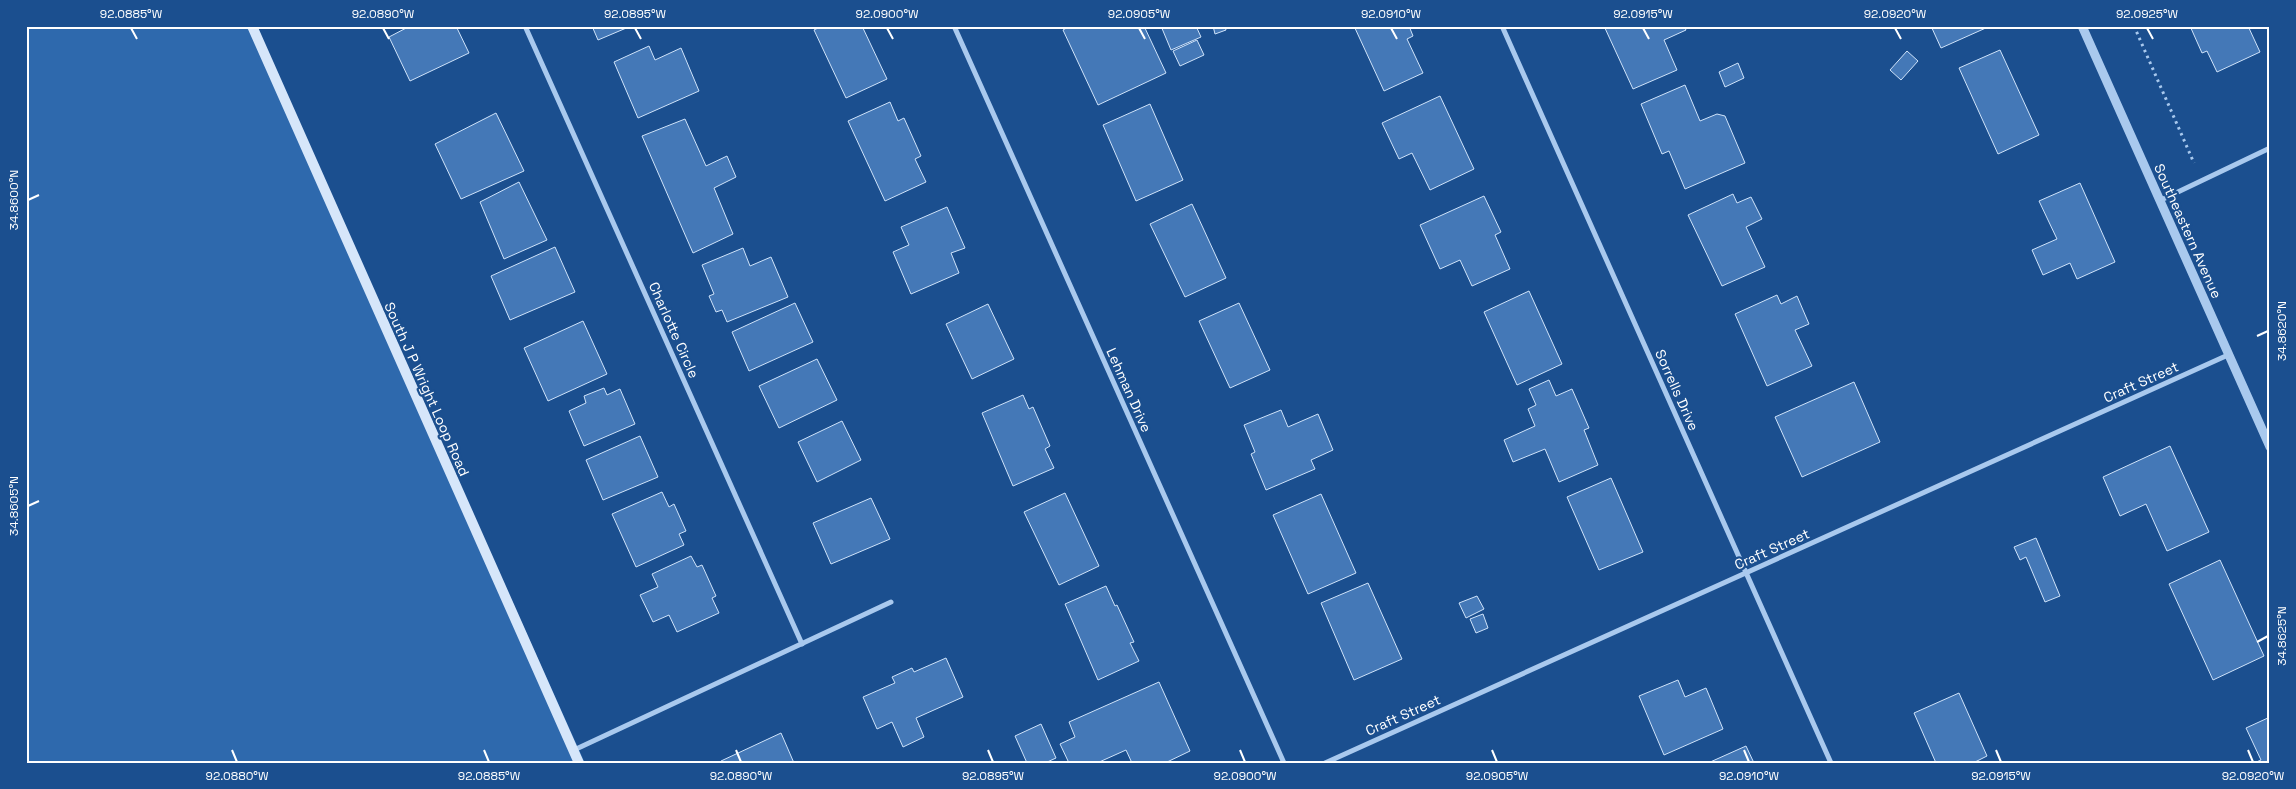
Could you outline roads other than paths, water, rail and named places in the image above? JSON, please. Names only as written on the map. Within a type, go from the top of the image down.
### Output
[{"type":"main road","name":"South J P Wright Loop Road","points":[[252,26],[579,763]]},
{"type":"street","name":"Charlotte Circle","points":[[525,26],[802,644]]},
{"type":"street","name":"Lehman Drive","points":[[954,26],[1284,763]]},
{"type":"street","name":"Sorrells Drive","points":[[1502,26],[1831,763]]},
{"type":"street","name":"Southeastern Avenue","points":[[2082,26],[2270,447]]},
{"type":"street","points":[[2159,201],[2270,148]]},
{"type":"street","name":"Craft Street","points":[[1325,763],[2228,355]]},
{"type":"street","points":[[574,750],[891,602]]}]
